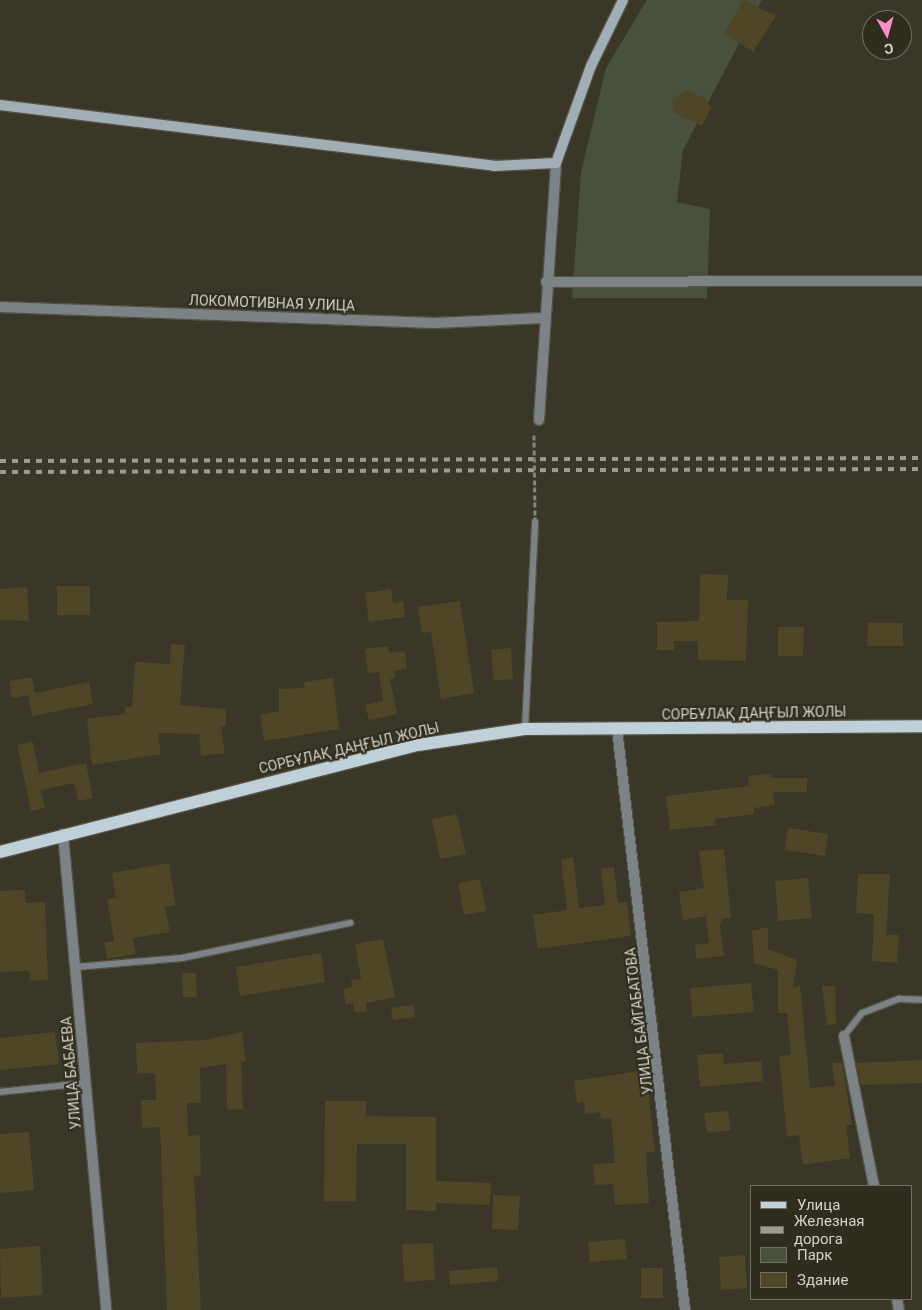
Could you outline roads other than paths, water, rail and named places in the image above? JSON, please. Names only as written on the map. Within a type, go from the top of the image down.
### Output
[{"type":"main road","points":[[0,105],[494,166],[556,163],[591,66],[623,0]]},
{"type":"main road","name":"СОРБҰЛАҚ ДАҢҒЫЛ ЖОЛЫ","points":[[0,852],[63,834],[418,744],[525,729],[922,726]]},
{"type":"street","points":[[539,420],[542,318],[556,163]]},
{"type":"street","points":[[546,282],[922,281]]},
{"type":"street","name":"ЛОКОМОТИВНАЯ УЛИЦА","points":[[0,307],[436,323],[542,318]]},
{"type":"street","name":"УЛИЦА БАЙГАБАТОВА","points":[[617,729],[685,1310]]},
{"type":"street","name":"УЛИЦА БАБАЕВА","points":[[63,834],[106,1310]]},
{"type":"street","points":[[844,1036],[874,1185]]},
{"type":"lane","points":[[525,729],[535,522]]},
{"type":"lane","points":[[76,967],[182,958],[350,923]]},
{"type":"lane","points":[[844,1036],[862,1013],[899,1000],[922,1000]]},
{"type":"lane","points":[[0,1092],[86,1083]]},
{"type":"railway","points":[[0,461],[922,458]]},
{"type":"railway","points":[[0,472],[922,469]]}]
